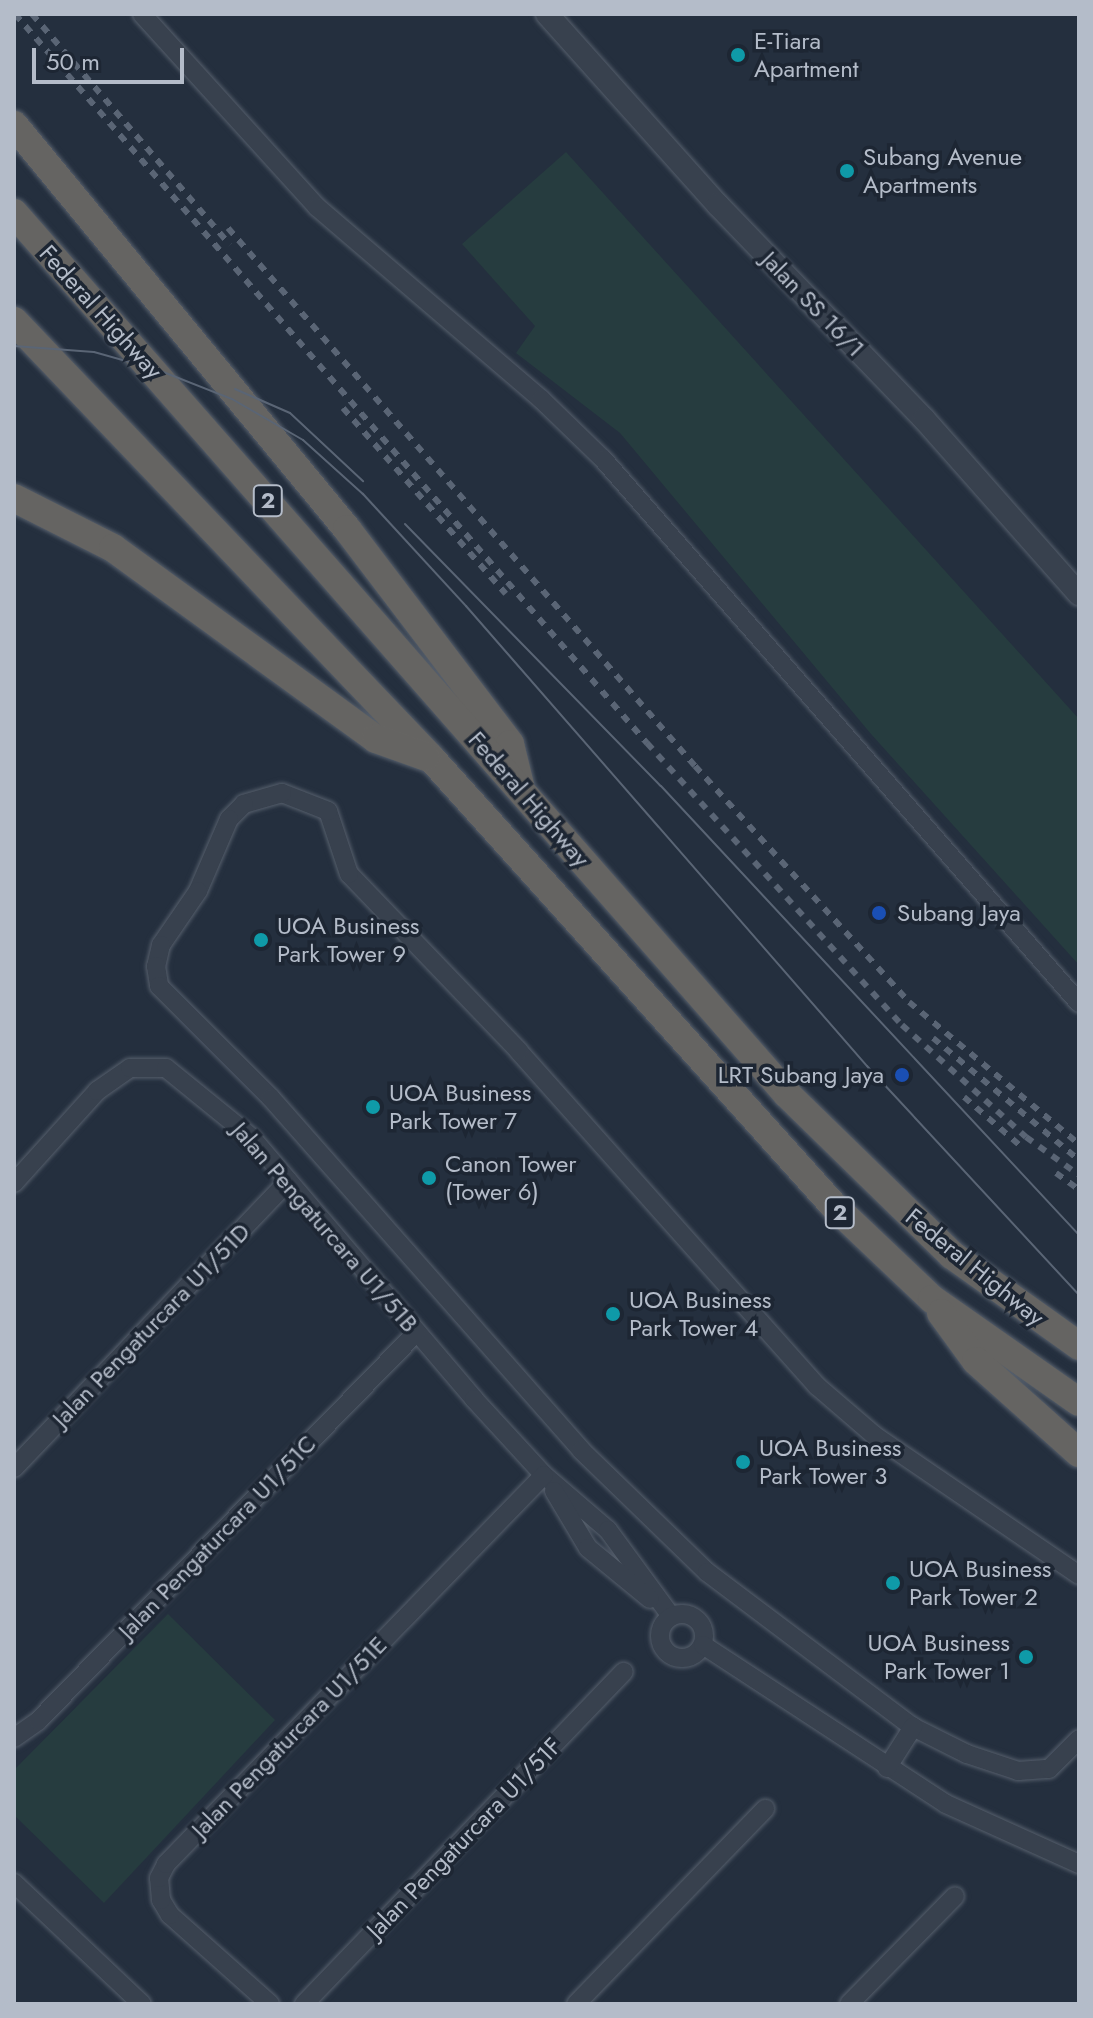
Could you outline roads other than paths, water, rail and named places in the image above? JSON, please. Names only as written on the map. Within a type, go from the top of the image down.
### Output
[{"type":"highway","points":[[14,125],[347,529],[510,744],[521,789]]},
{"type":"highway","name":"Federal Highway","points":[[14,213],[787,1094],[868,1178],[952,1255],[1079,1346]]},
{"type":"highway","name":"Federal Highway","points":[[14,321],[431,758],[753,1122],[932,1299],[1079,1402]]},
{"type":"highway","points":[[14,498],[113,548],[376,739],[431,758]]},
{"type":"highway","points":[[932,1299],[976,1361],[1079,1453]]},
{"type":"street","points":[[142,14],[317,207],[541,399],[603,459],[1079,1003]]},
{"type":"street","name":"Jalan SS 16/1","points":[[547,14],[718,205],[924,419],[1079,594]]},
{"type":"street","points":[[1079,1575],[874,1435],[817,1386],[519,1051],[349,874],[328,811],[297,795],[282,793],[244,804],[229,819],[198,891],[161,945],[156,966],[166,998],[240,1064],[575,1442],[661,1530],[804,1649],[913,1727],[967,1754],[1018,1771],[1049,1769],[1079,1739]]},
{"type":"street","name":"Jalan Pengaturcara U1/51B","points":[[14,1183],[97,1091],[130,1068],[166,1068],[211,1100],[288,1181],[544,1475],[608,1530],[671,1616]]},
{"type":"street","name":"Jalan Pengaturcara U1/51D","points":[[14,1468],[288,1181]]},
{"type":"street","name":"Jalan Pengaturcara U1/51C","points":[[14,1738],[38,1721],[417,1332]]},
{"type":"street","name":"Jalan Pengaturcara U1/51B","points":[[544,1475],[588,1548],[671,1616]]},
{"type":"street","name":"Jalan Pengaturcara U1/51E","points":[[270,2004],[170,1915],[161,1900],[159,1878],[166,1864],[544,1475]]},
{"type":"street","points":[[684,1613],[697,1619],[704,1631],[703,1645],[686,1658],[671,1656],[660,1636],[671,1616],[684,1613]]},
{"type":"street","points":[[703,1645],[946,1804],[1079,1864]]},
{"type":"street","name":"Jalan Pengaturcara U1/51F","points":[[304,2004],[624,1672]]},
{"type":"street","points":[[887,1768],[913,1727]]},
{"type":"street","points":[[576,2004],[765,1809]]},
{"type":"street","points":[[14,1883],[142,2004]]},
{"type":"street","points":[[849,2004],[955,1896]]},
{"type":"tram line","points":[[14,346],[94,352],[158,370],[232,399],[303,440],[363,494],[466,606],[867,1066],[1079,1295]]},
{"type":"tram line","points":[[235,389],[290,413],[363,481]]},
{"type":"tram line","points":[[405,524],[661,786],[1079,1235]]},
{"type":"railway","points":[[15,14],[647,743],[902,1025],[1026,1137],[1079,1175]]},
{"type":"railway","points":[[32,14],[230,245]]},
{"type":"railway","points":[[228,228],[695,766],[909,1002],[1079,1144]]},
{"type":"railway","points":[[343,408],[506,594]]},
{"type":"railway","points":[[933,1038],[1079,1160]]},
{"type":"railway","points":[[964,1097],[1024,1149]]},
{"type":"railway","points":[[1056,1173],[1079,1190]]},
{"type":"place","name":"E-Tiara Apartment","points":[[738,55]]},
{"type":"place","name":"Subang Avenue Apartments","points":[[847,171]]},
{"type":"place","name":"Subang Jaya","points":[[879,913]]},
{"type":"place","name":"UOA Business Park Tower 9","points":[[261,940]]},
{"type":"place","name":"LRT Subang Jaya","points":[[902,1075]]},
{"type":"place","name":"UOA Business Park Tower 7","points":[[373,1107]]},
{"type":"place","name":"Canon Tower (Tower 6)","points":[[429,1178]]},
{"type":"place","name":"UOA Business Park Tower 4","points":[[613,1314]]},
{"type":"place","name":"UOA Business Park Tower 3","points":[[743,1462]]},
{"type":"place","name":"UOA Business Park Tower 2","points":[[893,1583]]},
{"type":"place","name":"UOA Business Park Tower 1","points":[[1026,1657]]}]
